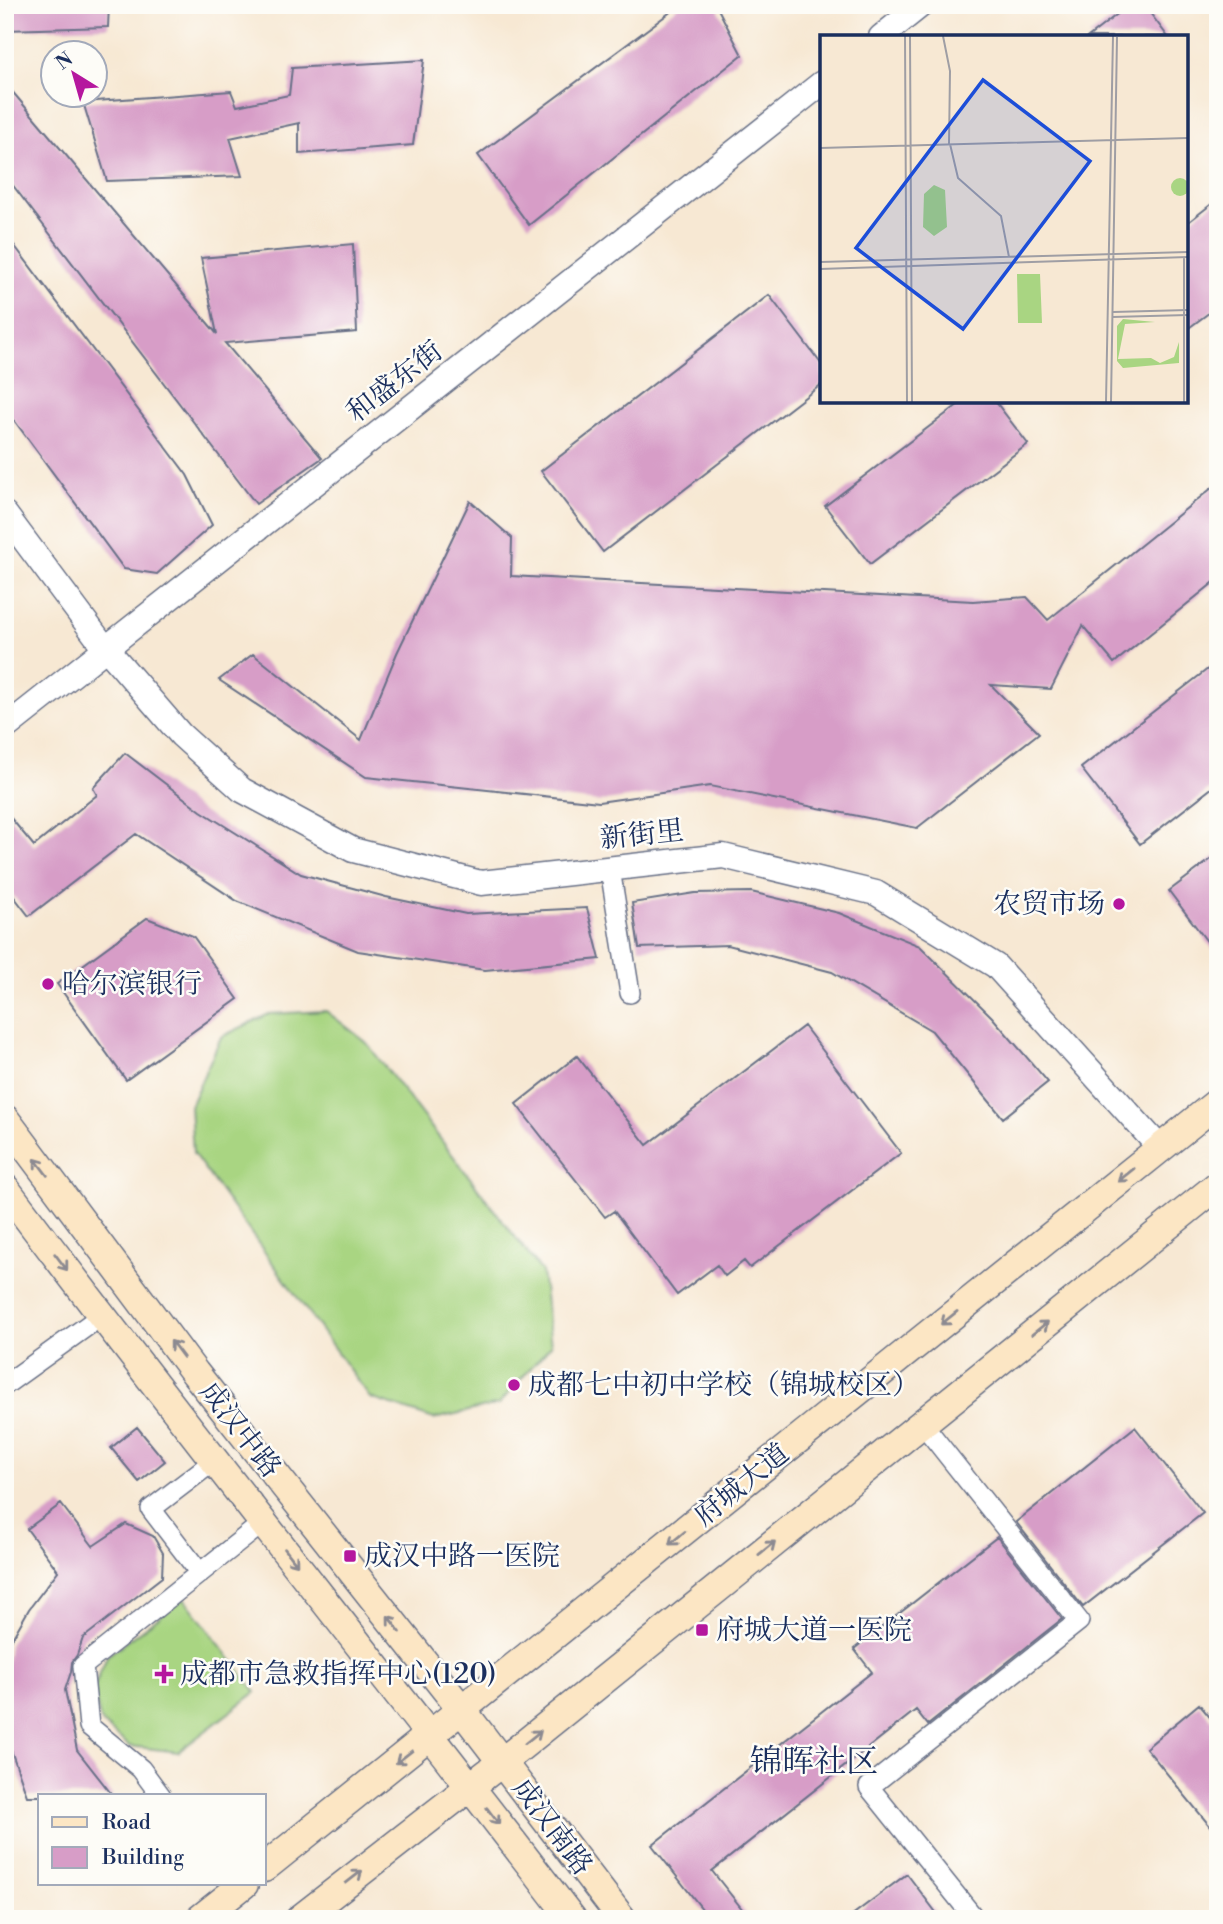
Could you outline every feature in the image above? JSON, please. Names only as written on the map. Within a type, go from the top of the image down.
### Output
[{"type":"main road","name":"府城大道","points":[[266,1866],[1218,1101]]},
{"type":"main road","name":"成汉中路","points":[[5,1119],[195,1373],[482,1735]]},
{"type":"main road","points":[[300,1919],[502,1762],[1218,1185]]},
{"type":"main road","name":"成汉中路","points":[[5,1188],[101,1316],[450,1763]]},
{"type":"main road","name":"成汉南路","points":[[482,1735],[622,1919]]},
{"type":"main road","name":"成汉南路","points":[[450,1763],[572,1919]]},
{"type":"main road","points":[[200,1919],[233,1887]]},
{"type":"street","points":[[884,35],[921,5]]},
{"type":"street","name":"和盛东街","points":[[5,728],[820,85]]},
{"type":"street","name":"新街里","points":[[5,514],[105,648],[181,736],[242,790],[353,850],[481,883],[723,856],[876,893],[996,966],[1160,1148]]},
{"type":"street","points":[[610,869],[630,993]]},
{"type":"street","points":[[5,1385],[101,1316]]},
{"type":"street","points":[[922,1423],[1079,1621],[869,1787],[975,1919]]},
{"type":"street","points":[[200,1573],[151,1509],[215,1461]]},
{"type":"street","points":[[160,1794],[141,1769],[89,1726],[83,1666],[264,1522]]},
{"type":"green space","points":[[326,1011],[366,1042],[542,1272],[551,1345],[499,1404],[434,1419],[370,1398],[193,1153],[190,1106],[221,1037],[269,1014]]},
{"type":"green space","points":[[184,1598],[256,1692],[178,1752],[129,1746],[101,1722],[93,1690],[107,1656]]},
{"type":"building","points":[[5,5],[109,5],[108,27],[5,30]]},
{"type":"building","points":[[680,5],[716,5],[742,55],[529,225],[478,155]]},
{"type":"building","points":[[1129,5],[1144,5],[1166,35],[1091,35]]},
{"type":"building","points":[[424,60],[413,145],[299,154],[299,123],[230,138],[242,176],[107,181],[85,108],[108,108],[108,100],[231,91],[237,106],[289,95],[292,68]]},
{"type":"building","points":[[5,83],[217,334],[201,258],[353,244],[357,332],[225,343],[322,458],[256,504],[5,175]]},
{"type":"building","points":[[1218,199],[1218,306],[1188,328],[1188,222]]},
{"type":"building","points":[[5,233],[187,475],[212,525],[157,574],[124,569],[5,408]]},
{"type":"building","points":[[769,295],[820,362],[820,386],[603,552],[541,471]]},
{"type":"building","points":[[962,402],[996,402],[1028,444],[870,564],[825,506]]},
{"type":"building","points":[[1218,483],[1218,579],[1114,663],[1083,626],[1051,689],[991,685],[1039,733],[917,828],[710,786],[599,802],[366,777],[219,680],[253,654],[361,740],[397,653],[470,501],[512,538],[511,576],[973,601],[1027,597],[1048,620]]},
{"type":"building","points":[[1218,661],[1218,783],[1140,844],[1081,768]]},
{"type":"building","points":[[125,753],[201,811],[301,874],[386,897],[466,914],[587,908],[600,959],[485,970],[358,951],[237,901],[136,834],[29,916],[5,885],[5,811],[34,846],[97,795],[93,788]]},
{"type":"building","points":[[1218,854],[1218,956],[1169,891]]},
{"type":"building","points":[[751,892],[839,913],[920,946],[992,1017],[1048,1082],[1003,1118],[932,1031],[832,972],[728,945],[639,948],[632,903],[695,893]]},
{"type":"building","points":[[147,918],[193,936],[238,999],[126,1080],[57,984]]},
{"type":"building","points":[[804,1026],[901,1153],[750,1268],[744,1261],[725,1276],[717,1265],[677,1295],[614,1211],[605,1217],[516,1104],[577,1056],[647,1145]]},
{"type":"building","points":[[137,1427],[165,1461],[139,1482],[111,1448]]},
{"type":"building","points":[[1135,1427],[1203,1513],[1083,1607],[1016,1522]]},
{"type":"building","points":[[61,1504],[93,1546],[126,1524],[153,1536],[163,1553],[162,1577],[83,1638],[72,1662],[65,1690],[77,1750],[111,1794],[27,1796],[5,1733],[5,1680],[9,1644],[29,1609],[58,1571],[27,1529]]},
{"type":"building","points":[[997,1537],[1062,1619],[928,1725],[916,1710],[712,1871],[750,1919],[710,1919],[652,1845],[872,1672],[854,1649]]},
{"type":"building","points":[[1199,1704],[1218,1727],[1218,1836],[1146,1748]]},
{"type":"building","points":[[907,1874],[941,1919],[847,1919]]},
{"type":"place","name":"农贸市场","points":[[1119,904]]},
{"type":"place","name":"哈尔滨银行","points":[[48,984]]},
{"type":"place","name":"成都七中初中学校（锦城校区）","points":[[514,1385]]},
{"type":"place","name":"成汉中路一医院","points":[[350,1556]]},
{"type":"place","name":"府城大道一医院","points":[[702,1630]]},
{"type":"place","name":"成都市急救指挥中心(120)","points":[[164,1674]]},
{"type":"district","name":"锦晖社区","points":[[814,1762]]}]
